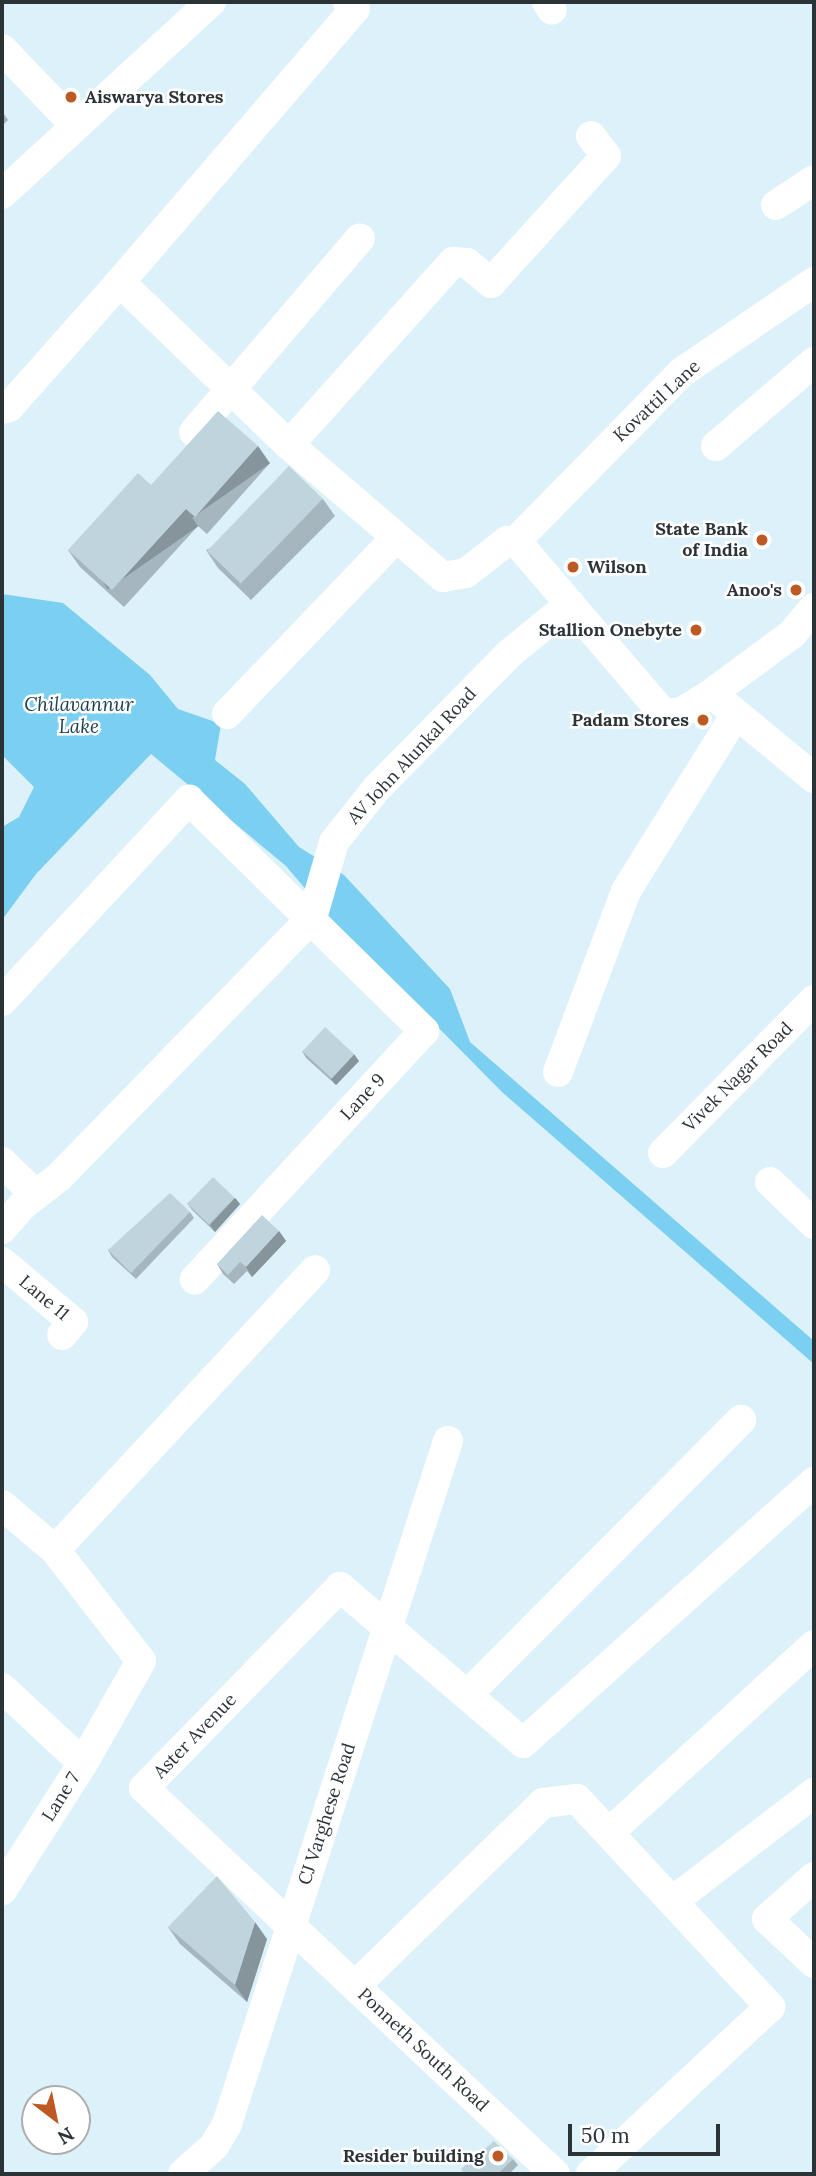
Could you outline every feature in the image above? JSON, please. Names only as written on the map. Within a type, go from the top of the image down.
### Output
[{"type":"street","points":[[2,194],[74,124],[211,2]]},
{"type":"street","points":[[2,409],[9,407],[120,282],[355,9],[348,2]]},
{"type":"street","points":[[2,49],[74,124]]},
{"type":"street","points":[[289,445],[453,262],[467,263],[491,283],[606,156],[590,136]]},
{"type":"street","points":[[776,205],[814,180]]},
{"type":"street","points":[[194,432],[234,391],[360,238]]},
{"type":"street","points":[[120,282],[289,445],[396,538],[227,714]]},
{"type":"street","name":"Kovattil Lane","points":[[396,538],[449,579],[466,573],[507,541],[516,541],[682,372],[814,282]]},
{"type":"street","points":[[716,446],[814,362]]},
{"type":"street","points":[[516,541],[664,714],[682,712],[712,693],[792,634],[814,608]]},
{"type":"street","name":"AV John Alunkal Road","points":[[2,1229],[36,1195],[60,1177],[312,918],[334,842],[377,788],[509,654],[570,604]]},
{"type":"street","points":[[712,693],[814,778]]},
{"type":"street","points":[[558,1072],[626,891],[736,714]]},
{"type":"street","points":[[2,1001],[189,800],[312,918]]},
{"type":"street","name":"Lane 9","points":[[195,1279],[424,1031],[312,918]]},
{"type":"street","name":"Vivek Nagar Road","points":[[663,1153],[814,1000]]},
{"type":"street","points":[[2,1162],[36,1195]]},
{"type":"street","points":[[770,1182],[814,1224]]},
{"type":"street","name":"Lane 11","points":[[2,1262],[74,1322],[62,1335]]},
{"type":"street","points":[[55,1550],[315,1270]]},
{"type":"street","points":[[468,1694],[741,1420]]},
{"type":"street","name":"CJ Varghese Road","points":[[183,2174],[214,2146],[227,2124],[448,1441]]},
{"type":"street","points":[[388,1629],[523,1743],[814,1482]]},
{"type":"street","points":[[2,1504],[82,1574]]},
{"type":"street","points":[[55,1550],[141,1661],[83,1763]]},
{"type":"street","name":"Aster Avenue","points":[[290,1926],[144,1788],[340,1587],[388,1629]]},
{"type":"street","points":[[611,1831],[814,1645]]},
{"type":"street","name":"Lane 7","points":[[2,1688],[83,1763],[2,1890]]},
{"type":"street","points":[[673,1901],[814,1793]]},
{"type":"street","points":[[355,1986],[543,1803],[578,1799],[611,1831],[770,2007],[591,2174]]},
{"type":"street","points":[[814,1877],[767,1919],[814,1963]]},
{"type":"street","name":"Ponneth South Road","points":[[290,1926],[555,2174]]},
{"type":"water","name":"Chilavannur Lake","points":[[2,594],[63,603],[150,675],[178,709],[221,724],[215,760],[245,784],[299,847],[344,875],[450,989],[470,1042],[814,1341],[814,1364],[503,1093],[331,919],[286,866],[151,754],[36,874],[2,920],[2,827],[19,817],[34,787],[2,755]]},
{"type":"building","points":[[218,411],[258,446],[195,517],[186,509],[112,590],[68,550],[138,473],[151,485]]},
{"type":"building","points":[[289,466],[323,499],[241,584],[207,551]]},
{"type":"building","points":[[325,1027],[354,1054],[332,1078],[302,1051]]},
{"type":"building","points":[[213,1177],[235,1198],[209,1224],[187,1204]]},
{"type":"building","points":[[170,1193],[190,1212],[131,1273],[108,1250]]},
{"type":"building","points":[[262,1215],[279,1231],[246,1267],[240,1262],[228,1275],[217,1264]]},
{"type":"building","points":[[217,1876],[255,1922],[235,1985],[168,1927]]},
{"type":"building","name":"Resider building","points":[[494,2141],[513,2159],[498,2174],[465,2174],[461,2169]]},
{"type":"place","name":"Aiswarya Stores","points":[[71,97]]},
{"type":"place","name":"State Bank of India","points":[[762,540]]},
{"type":"place","name":"Wilson","points":[[573,567]]},
{"type":"place","name":"Anoo's","points":[[796,590]]},
{"type":"place","name":"Stallion Onebyte","points":[[696,630]]},
{"type":"place","name":"Padam Stores","points":[[703,720]]},
{"type":"place","name":"Resider building","points":[[498,2156]]}]
